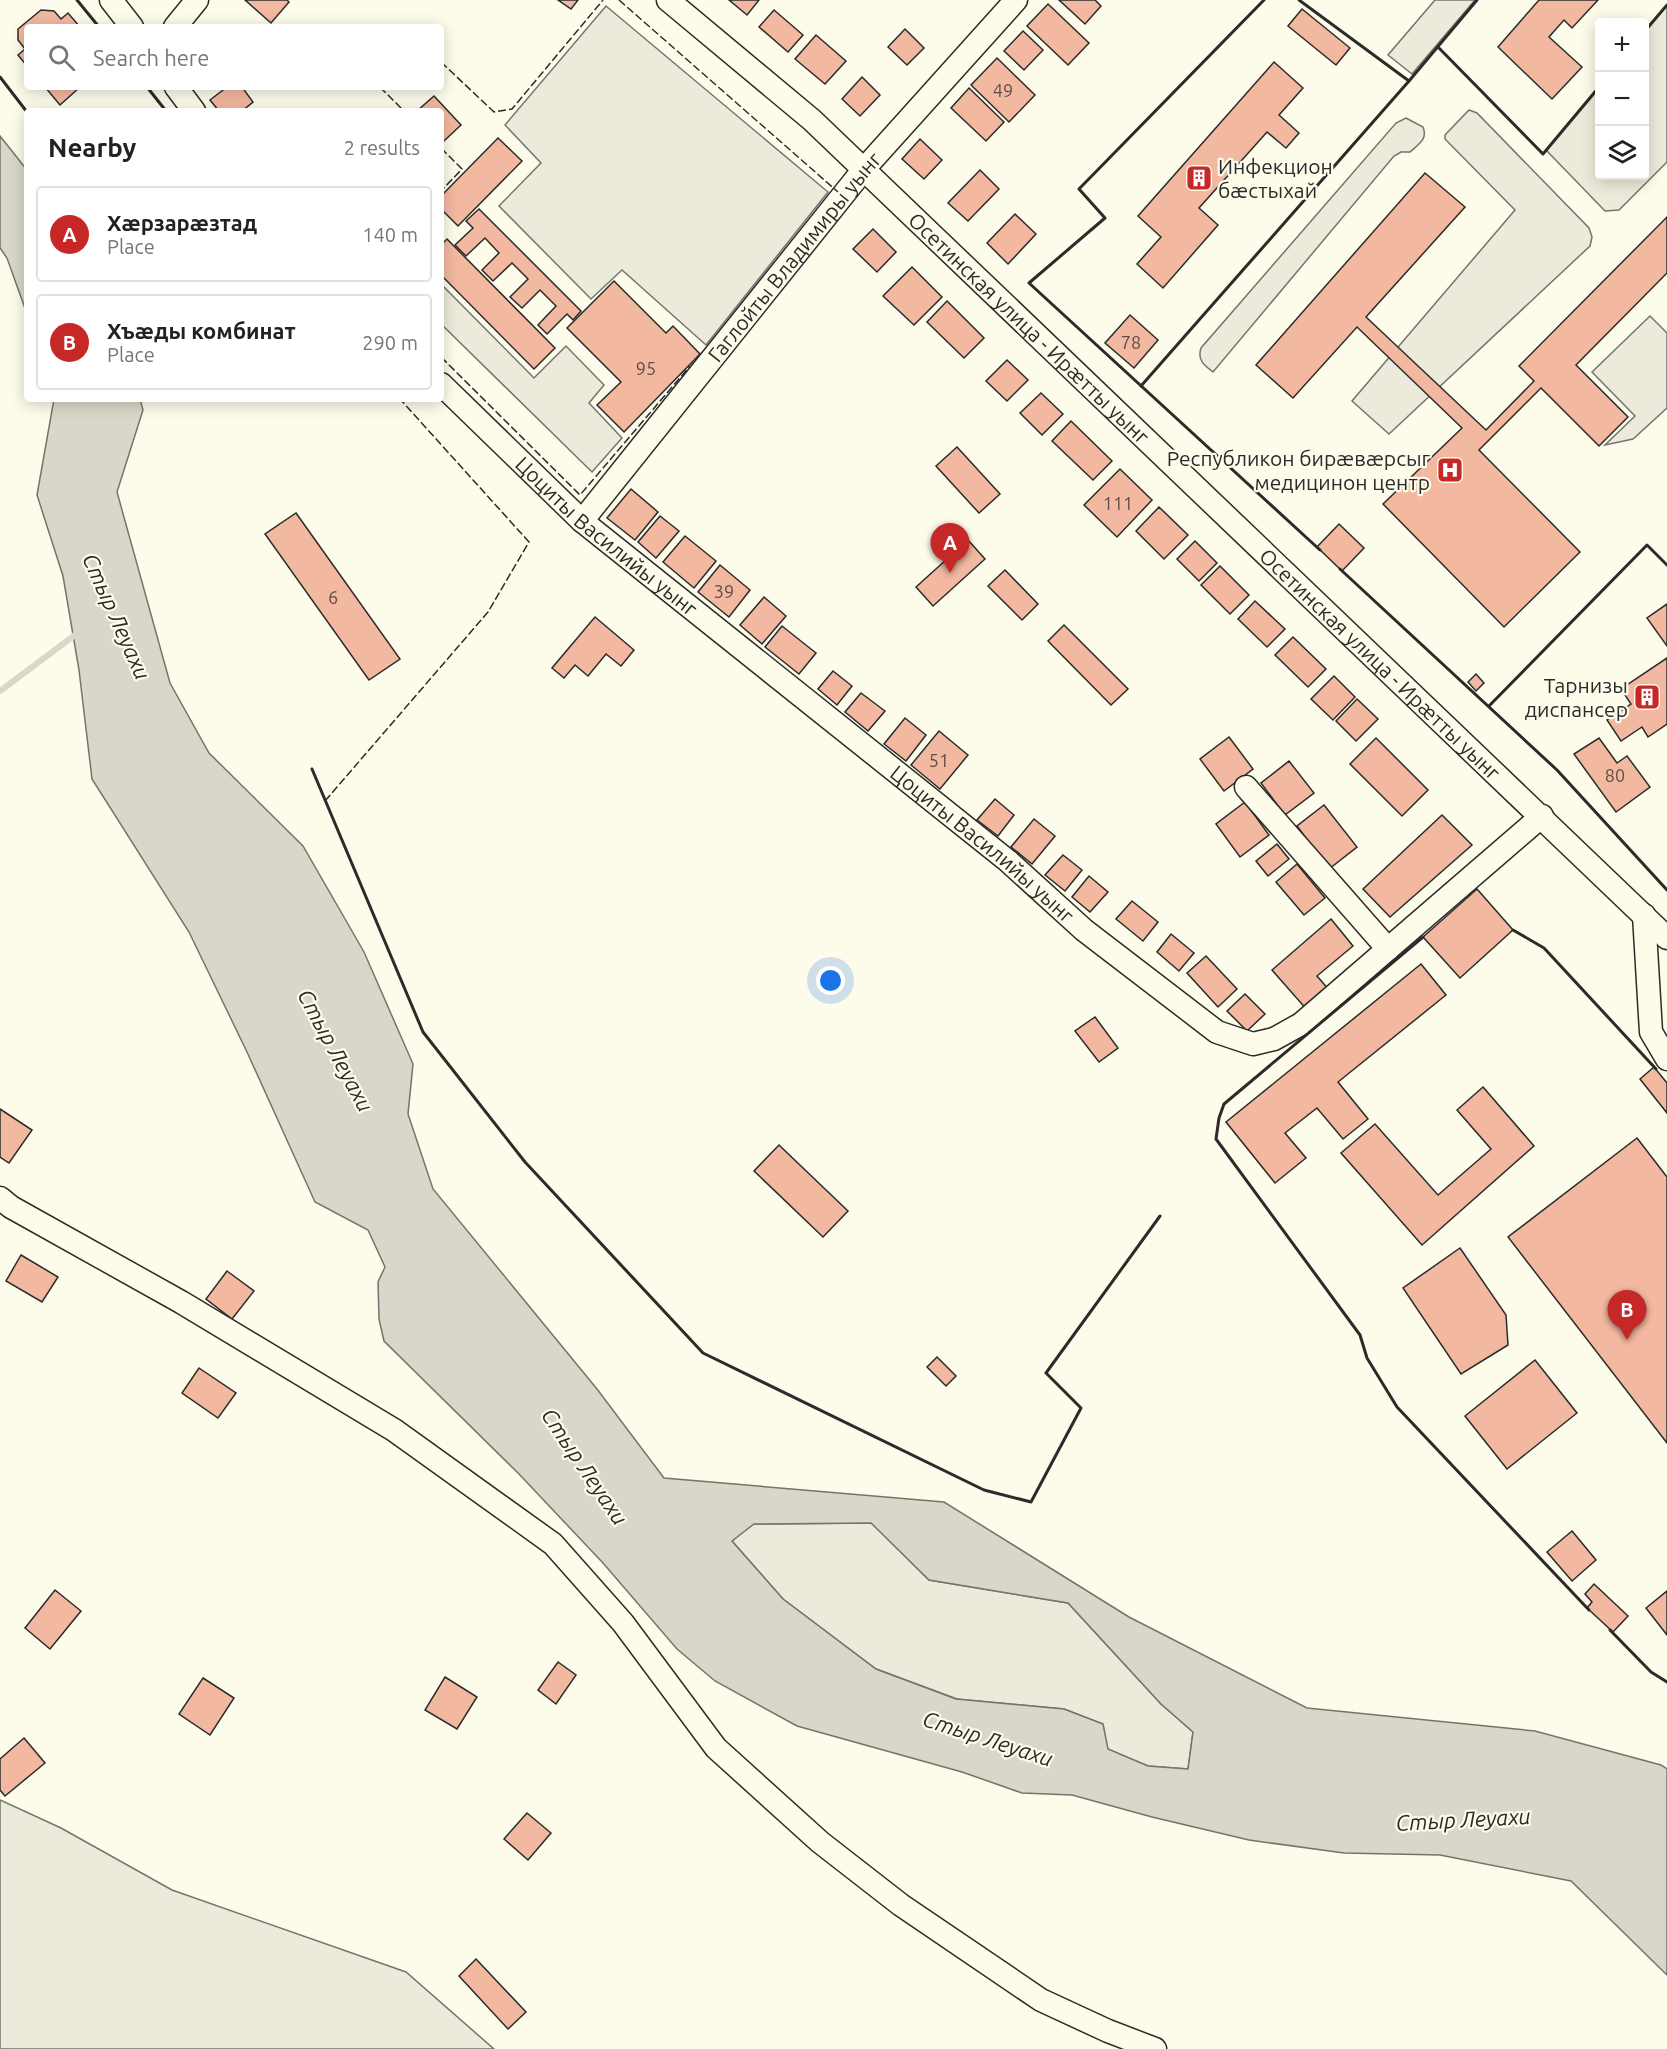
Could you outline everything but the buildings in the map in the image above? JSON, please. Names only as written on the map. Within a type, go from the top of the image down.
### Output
[{"type":"street","points":[[111,0],[130,24]]},
{"type":"street","points":[[177,24],[197,0]]},
{"type":"street","name":"Осетинская улица - Ирæтты уынг","points":[[668,0],[812,120],[1667,938]]},
{"type":"street","name":"Гаглойты Владимиры уынг","points":[[582,521],[864,169],[1016,0]]},
{"type":"street","points":[[178,90],[192,108]]},
{"type":"street","name":"Цоциты Василийы уынг","points":[[444,387],[582,521],[1008,861],[1084,930],[1217,1032],[1253,1044],[1274,1040],[1301,1024],[1542,816]]},
{"type":"street","points":[[1246,788],[1388,949]]},
{"type":"street","points":[[1644,915],[1651,1032],[1667,1059]]},
{"type":"street","points":[[0,1198],[11,1207],[181,1302],[394,1430],[553,1544],[623,1623],[716,1748],[820,1842],[901,1905],[1041,2000],[1108,2031],[1155,2049]]},
{"type":"shaded area","points":[[1435,0],[1475,0],[1412,74],[1388,55]]},
{"type":"shaded area","points":[[1667,5],[1667,162],[1649,180],[1649,72],[1649,27]]},
{"type":"shaded area","points":[[606,6],[828,192],[706,345],[622,270],[591,299],[499,206],[541,163],[505,125]]},
{"type":"shaded area","points":[[1595,91],[1595,180],[1649,180],[1619,210],[1605,211],[1546,150]]},
{"type":"shaded area","points":[[1469,110],[1477,113],[1589,228],[1592,237],[1590,246],[1389,434],[1352,401],[1515,210],[1445,139],[1445,135]]},
{"type":"shaded area","points":[[1406,118],[1423,127],[1422,141],[1410,152],[1401,152],[1394,156],[1213,372],[1201,359],[1201,348],[1396,123]]},
{"type":"shaded area","points":[[444,287],[534,378],[566,346],[604,385],[589,403],[622,438],[592,472],[444,327]]},
{"type":"shaded area","points":[[1650,316],[1667,333],[1667,408],[1633,439],[1605,445],[1635,416],[1592,372]]},
{"type":"shaded area","points":[[872,1523],[929,1580],[1068,1603],[1161,1704],[1193,1732],[1188,1769],[1148,1766],[1107,1749],[1103,1724],[1064,1709],[957,1699],[876,1669],[783,1599],[732,1541],[753,1524]]},
{"type":"shaded area","points":[[0,1800],[61,1828],[172,1890],[406,1972],[494,2049],[0,2049]]},
{"type":"water","points":[[0,136],[24,166],[24,306],[7,258],[0,248]]},
{"type":"water","name":"Стыр Леуахи","points":[[53,402],[141,402],[143,410],[117,492],[170,683],[209,753],[303,846],[364,952],[413,1064],[408,1114],[433,1189],[597,1389],[664,1478],[944,1502],[1129,1617],[1307,1708],[1535,1731],[1661,1765],[1667,1769],[1667,1975],[1571,1881],[1440,1855],[1344,1853],[1249,1840],[1072,1795],[1022,1793],[962,1772],[797,1726],[715,1681],[677,1649],[603,1563],[519,1474],[384,1341],[379,1319],[378,1282],[385,1267],[368,1230],[315,1202],[247,1052],[189,932],[92,779],[79,670],[63,576],[37,495]],"holes":[[[871,1523],[929,1580],[1068,1603],[1161,1704],[1193,1732],[1188,1769],[1148,1766],[1108,1749],[1103,1724],[1064,1709],[956,1699],[876,1669],[783,1599],[732,1541],[754,1524]]]},
{"type":"waterway","points":[[0,691],[79,632]]},
{"type":"fence","points":[[444,65],[494,112],[512,109],[603,0]]},
{"type":"fence","points":[[619,0],[838,192]]},
{"type":"fence","points":[[383,90],[401,108]]},
{"type":"fence","points":[[444,151],[462,169],[444,188]]},
{"type":"fence","points":[[444,360],[580,495],[690,366]]},
{"type":"fence","points":[[325,801],[488,612],[529,542],[403,402]]},
{"type":"wall","points":[[77,0],[97,24]]},
{"type":"wall","points":[[1264,0],[1079,189],[1105,218],[1029,283],[1320,550]]},
{"type":"wall","points":[[1141,386],[1409,81],[1299,0]]},
{"type":"wall","points":[[1409,81],[1477,0]]},
{"type":"wall","points":[[1649,26],[1667,5]]},
{"type":"wall","points":[[1438,47],[1543,154],[1595,92]]},
{"type":"wall","points":[[0,77],[24,108]]},
{"type":"wall","points":[[149,90],[164,108]]},
{"type":"wall","points":[[1489,706],[1647,545],[1667,565]]},
{"type":"wall","points":[[1340,569],[1557,770],[1667,890]]},
{"type":"wall","points":[[312,769],[423,1032],[525,1162],[703,1353],[984,1490],[1031,1502],[1081,1408],[1046,1373],[1160,1216]]},
{"type":"wall","points":[[1513,930],[1544,948],[1656,1069]]},
{"type":"wall","points":[[1423,937],[1224,1104],[1216,1139],[1360,1335],[1367,1358],[1397,1407],[1589,1610]]},
{"type":"wall","points":[[1610,1630],[1651,1672],[1667,1682]]},
{"type":"place","name":"Инфекцион бæстыхай","points":[[1199,178]]},
{"type":"place","name":"Республикон бирæвæрсыг медицинон центр","points":[[1450,470]]},
{"type":"place","name":"Хæрзарæзтад","points":[[950,573]]},
{"type":"place","name":"Тарнизы диспансер","points":[[1647,697]]},
{"type":"place","name":"Хъæды комбинат","points":[[1627,1340]]}]
